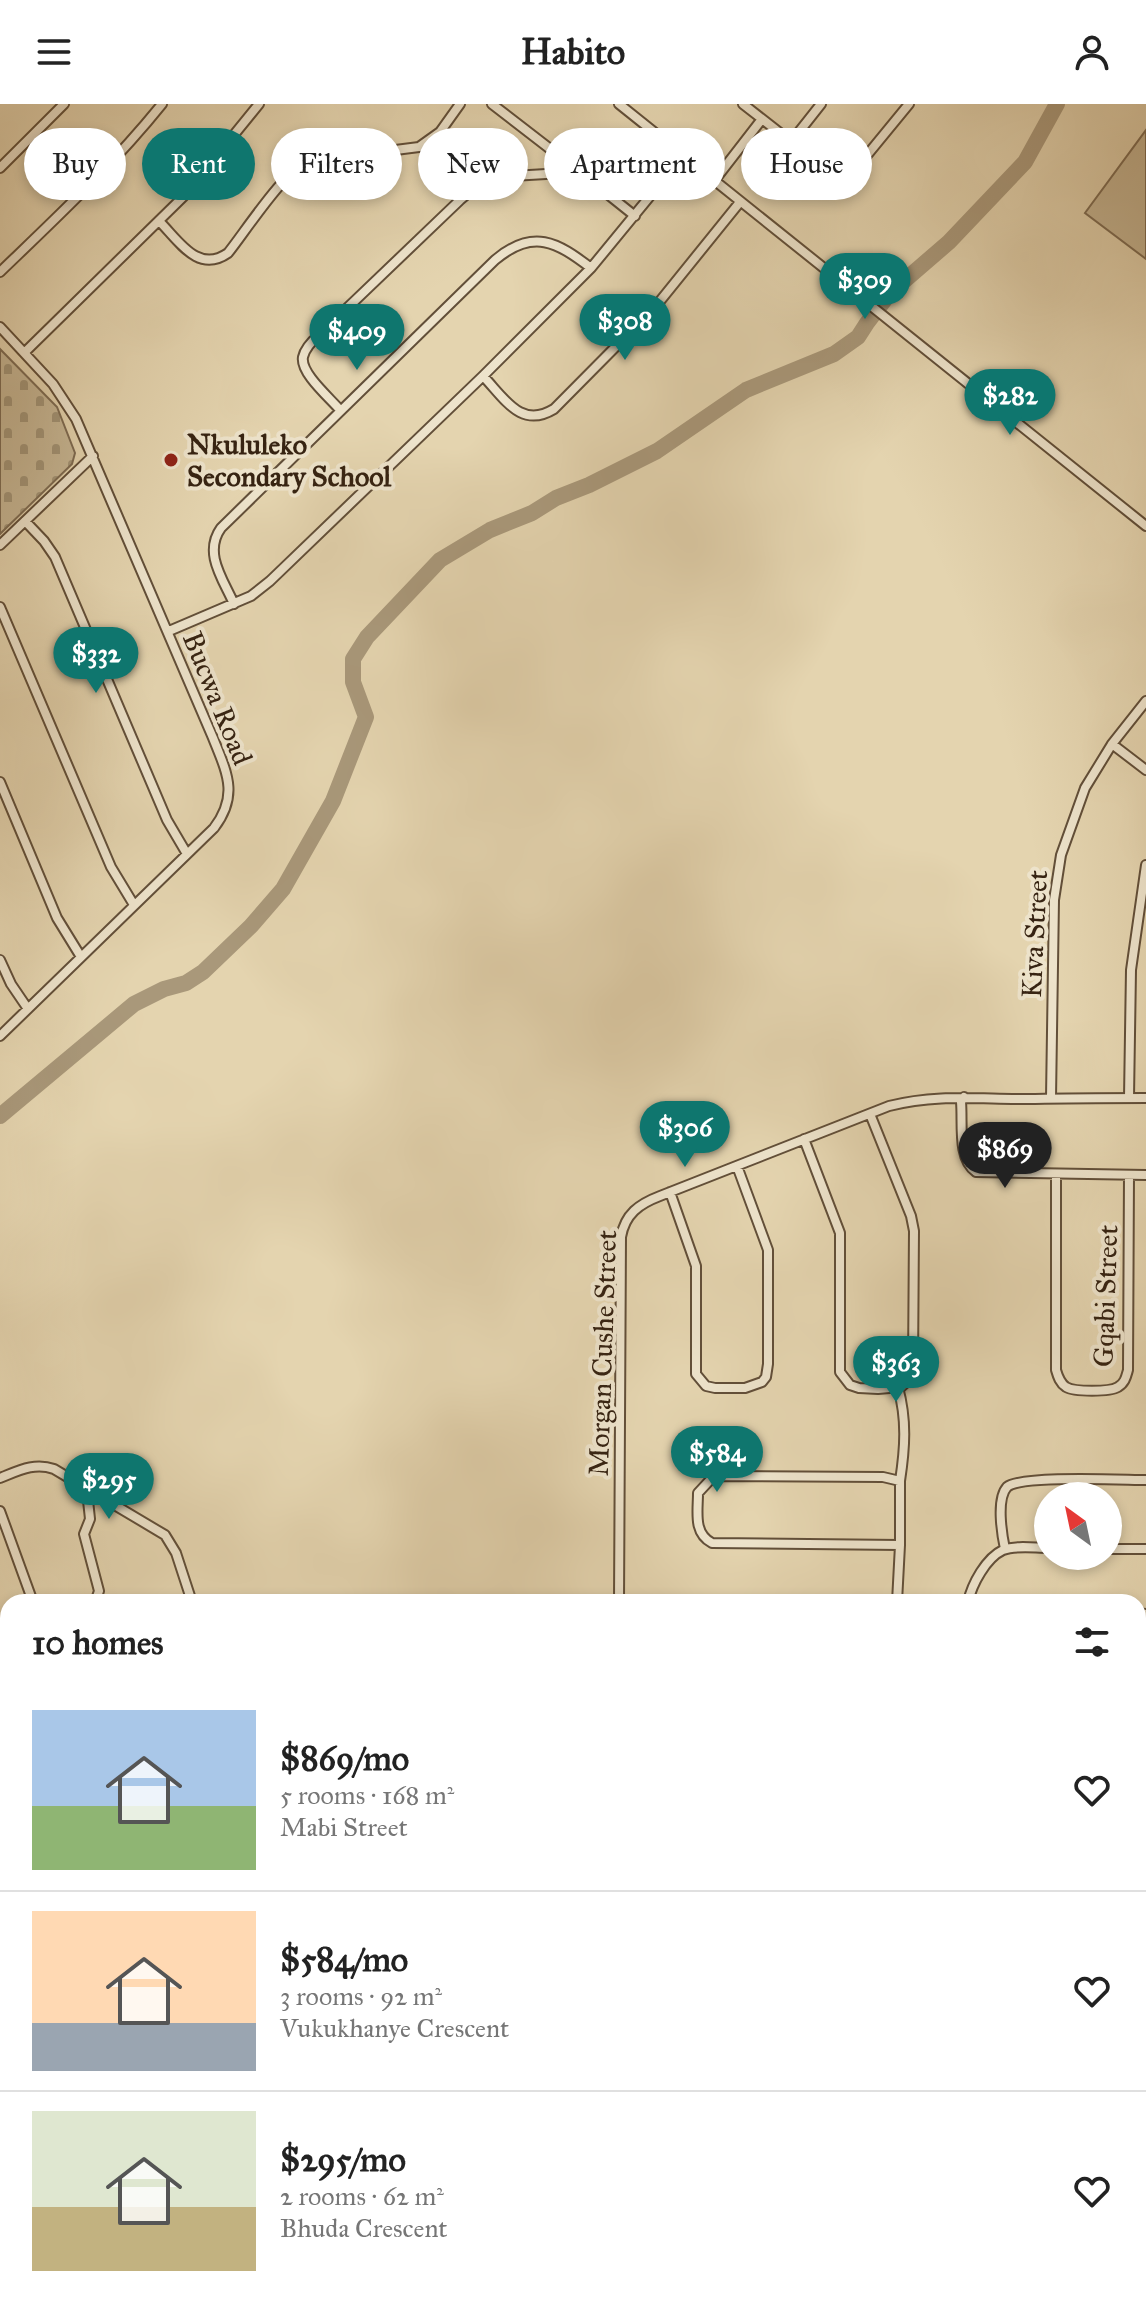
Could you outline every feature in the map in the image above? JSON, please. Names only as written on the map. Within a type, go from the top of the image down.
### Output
[{"type":"street","points":[[0,168],[64,104]]},
{"type":"street","points":[[0,272],[99,177],[162,104]]},
{"type":"street","points":[[25,352],[159,221],[259,104]]},
{"type":"street","points":[[159,221],[194,256],[206,261],[218,260],[228,253],[299,165],[309,161],[419,147],[440,132],[460,104]]},
{"type":"street","points":[[492,104],[544,144]]},
{"type":"street","points":[[619,104],[649,128]]},
{"type":"street","points":[[743,104],[773,128]]},
{"type":"street","points":[[802,128],[821,104]]},
{"type":"street","points":[[872,148],[909,104]]},
{"type":"street","points":[[725,167],[762,119]]},
{"type":"street","points":[[340,410],[304,366],[306,350],[485,179],[544,174]]},
{"type":"street","points":[[725,190],[1146,526]]},
{"type":"street","points":[[615,200],[635,216]]},
{"type":"street","points":[[169,631],[251,596],[270,581],[591,268],[648,200]]},
{"type":"street","points":[[483,376],[523,414],[539,417],[554,409],[656,306],[740,202]]},
{"type":"street","points":[[234,604],[213,554],[216,535],[495,260],[514,246],[556,244],[591,268]]},
{"type":"street","name":"Bucwa Road","points":[[0,327],[61,393],[76,419],[169,631],[229,784],[229,803],[214,828],[0,1036]]},
{"type":"street","points":[[0,545],[93,456]]},
{"type":"street","points":[[25,521],[55,557],[167,820],[187,854]]},
{"type":"street","points":[[0,607],[111,867],[134,905]]},
{"type":"street","name":"Kiva Street","points":[[1051,1098],[1054,900],[1058,868],[1065,839],[1085,788],[1112,744],[1146,701]]},
{"type":"street","points":[[1112,744],[1146,770]]},
{"type":"street","points":[[0,782],[57,918],[81,957]]},
{"type":"street","points":[[1129,1098],[1131,970],[1146,865]]},
{"type":"street","points":[[0,960],[28,1009]]},
{"type":"street","points":[[964,1097],[961,1102],[967,1164],[980,1174],[1146,1175]]},
{"type":"street","name":"Morgan Cushe Street","points":[[619,1594],[621,1237],[627,1218],[637,1207],[804,1139],[914,1099],[1146,1098]]},
{"type":"street","points":[[804,1139],[840,1233],[840,1372],[850,1385],[859,1388],[898,1387],[912,1377],[914,1231],[911,1216],[870,1114]]},
{"type":"street","points":[[670,1192],[696,1266],[696,1374],[706,1386],[715,1388],[755,1386],[766,1377],[768,1364],[768,1250],[737,1166]]},
{"type":"street","name":"Gqabi Street","points":[[1056,1175],[1058,1376],[1071,1389],[1108,1390],[1124,1382],[1128,1370],[1129,1175]]},
{"type":"street","points":[[897,1594],[900,1481],[906,1446],[898,1387]]},
{"type":"street","points":[[0,1478],[44,1465],[165,1535],[176,1553],[189,1594]]},
{"type":"street","points":[[900,1481],[883,1477],[716,1477],[706,1482],[698,1493],[700,1534],[712,1543],[900,1545]]},
{"type":"street","points":[[1005,1549],[1001,1512],[1004,1493],[1012,1484],[1037,1480],[1146,1480]]},
{"type":"street","points":[[87,1491],[90,1519],[84,1534],[98,1594]]},
{"type":"street","points":[[0,1511],[30,1594]]},
{"type":"street","points":[[971,1594],[980,1574],[1005,1549],[1034,1548]]},
{"type":"street","points":[[1122,1549],[1146,1549]]},
{"type":"green space","points":[[1146,130],[1146,259],[1085,213]]},
{"type":"green space","points":[[0,349],[57,407],[75,453],[72,464],[0,534]]},
{"type":"waterway","points":[[0,1116],[134,1004],[164,989],[186,983],[203,972],[251,926],[283,889],[333,801],[366,717],[353,682],[353,659],[367,637],[440,560],[490,530],[532,513],[556,498],[657,451],[746,390],[834,354],[858,337],[890,293],[949,242],[1025,162],[1057,104]]},
{"type":"place","name":"Nkululeko Secondary School","points":[[171,460]]}]
